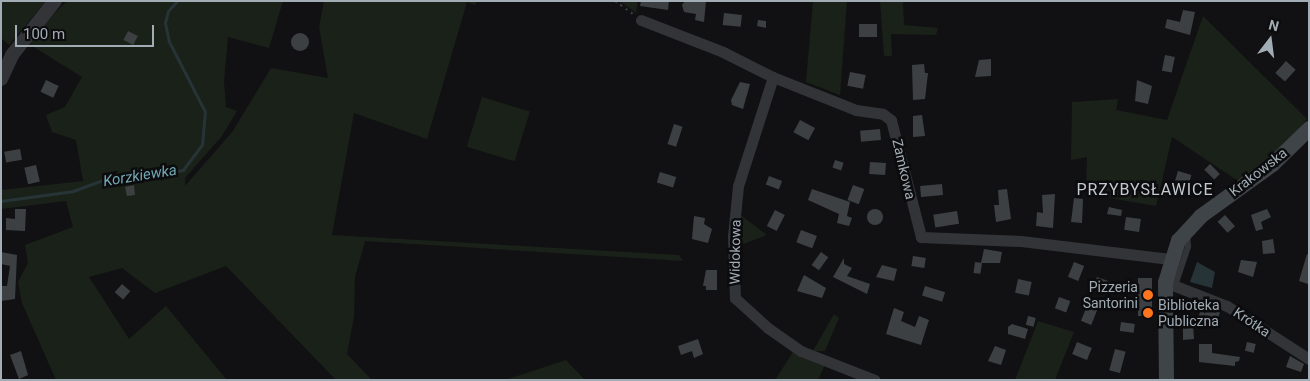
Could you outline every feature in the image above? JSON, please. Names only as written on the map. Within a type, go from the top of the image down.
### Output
[{"type":"main road","name":"Krakowska","points":[[1166,380],[1170,259],[1185,232],[1200,216],[1276,160],[1309,128]]},
{"type":"street","points":[[1,79],[12,55],[55,1]]},
{"type":"street","name":"Zamkowa","points":[[641,20],[723,52],[773,77],[856,110],[883,114],[891,120],[921,237],[1021,241],[1170,259]]},
{"type":"street","name":"Widokowa","points":[[773,77],[738,186],[733,236],[735,298],[768,328],[801,351],[875,380]]},
{"type":"street","name":"Krótka","points":[[1170,284],[1228,306],[1309,359]]},
{"type":"lane","points":[[1170,284],[1189,242],[1185,232]]},
{"type":"path","points":[[615,1],[641,20]]},
{"type":"shaded area","points":[[1,1],[46,1],[9,45],[1,38]]},
{"type":"shaded area","points":[[67,1],[283,1],[269,48],[228,37],[224,81],[226,107],[237,111],[222,136],[185,178],[185,186],[233,131],[271,68],[328,78],[319,27],[324,1],[477,1],[475,5],[467,2],[427,139],[354,113],[332,235],[679,255],[683,261],[365,241],[355,277],[354,317],[347,354],[372,380],[336,380],[226,266],[155,293],[122,268],[89,277],[129,339],[166,306],[227,380],[56,380],[22,303],[18,282],[28,263],[25,245],[73,227],[66,201],[1,209],[1,190],[83,181],[76,140],[52,132],[46,115],[65,107],[82,77],[26,42]]},
{"type":"shaded area","points":[[638,1],[636,13],[621,2]]},
{"type":"shaded area","points":[[813,1],[847,1],[840,95],[806,82]]},
{"type":"shaded area","points":[[880,1],[903,1],[904,25],[938,28],[936,35],[891,34],[892,56],[884,56]]},
{"type":"shaded area","points":[[1203,16],[1307,119],[1278,153],[1238,181],[1172,137],[1156,206],[1086,194],[1087,157],[1071,160],[1072,102],[1118,99],[1116,110],[1167,120]]},
{"type":"shaded area","points":[[482,97],[530,112],[515,161],[467,147]]},
{"type":"shaded area","points":[[739,214],[767,235],[738,246]]},
{"type":"shaded area","points":[[1197,262],[1215,272],[1212,288],[1190,282]]},
{"type":"shaded area","points":[[834,314],[839,318],[825,351],[813,351]]},
{"type":"shaded area","points":[[1038,321],[1074,332],[1055,380],[1015,380]]},
{"type":"shaded area","points":[[793,352],[825,365],[818,380],[775,380]]},
{"type":"shaded area","points":[[566,360],[585,380],[505,380]]},
{"type":"building","points":[[641,1],[669,1],[668,10],[640,6]]},
{"type":"building","points":[[685,1],[706,1],[704,22],[695,20],[696,14],[684,12],[682,5]]},
{"type":"building","points":[[1183,10],[1195,12],[1190,35],[1165,28],[1167,19],[1180,22]]},
{"type":"building","points":[[724,13],[742,15],[741,27],[723,25]]},
{"type":"building","points":[[758,20],[766,21],[766,28],[757,26]]},
{"type":"building","points":[[859,24],[877,24],[877,37],[859,37]]},
{"type":"building","points":[[128,31],[138,36],[133,45],[123,40]]},
{"type":"building","points":[[300,33],[308,38],[309,42],[304,50],[300,51],[292,46],[291,42],[296,34]]},
{"type":"building","points":[[1165,55],[1175,57],[1172,73],[1162,71]]},
{"type":"building","points":[[991,59],[991,76],[975,77],[979,60]]},
{"type":"building","points":[[1286,61],[1296,70],[1285,82],[1275,73]]},
{"type":"building","points":[[924,64],[925,73],[928,73],[925,99],[913,100],[912,65]]},
{"type":"building","points":[[850,72],[866,75],[863,89],[847,86]]},
{"type":"building","points":[[46,80],[59,86],[53,98],[41,92]]},
{"type":"building","points":[[1137,80],[1152,86],[1148,104],[1135,101]]},
{"type":"building","points":[[740,82],[750,84],[743,109],[732,105],[731,100]]},
{"type":"building","points":[[922,115],[925,136],[913,137],[913,116]]},
{"type":"building","points":[[800,120],[815,128],[808,140],[793,132]]},
{"type":"building","points":[[674,124],[683,127],[676,147],[668,144]]},
{"type":"building","points":[[880,129],[881,140],[861,142],[860,131]]},
{"type":"building","points":[[20,149],[22,160],[6,163],[4,152]]},
{"type":"building","points":[[835,160],[844,163],[841,170],[833,168]]},
{"type":"building","points":[[870,162],[886,163],[885,175],[869,174]]},
{"type":"building","points":[[1210,164],[1220,174],[1214,180],[1204,170]]},
{"type":"building","points":[[36,165],[40,182],[28,184],[24,168]]},
{"type":"building","points":[[1178,171],[1191,175],[1188,188],[1174,183]]},
{"type":"building","points":[[660,172],[676,177],[673,187],[657,183]]},
{"type":"building","points":[[769,176],[782,181],[779,189],[766,184]]},
{"type":"building","points":[[942,184],[943,195],[921,197],[920,186]]},
{"type":"building","points":[[134,185],[135,195],[127,196],[125,187]]},
{"type":"building","points":[[853,185],[864,189],[859,204],[848,200]]},
{"type":"building","points":[[812,189],[850,202],[847,216],[852,218],[849,226],[837,223],[839,214],[808,200]]},
{"type":"building","points":[[1007,189],[1011,219],[996,222],[994,205],[999,205],[998,190]]},
{"type":"building","points":[[1055,194],[1053,228],[1036,226],[1037,212],[1043,213],[1042,195]]},
{"type":"building","points":[[1074,198],[1083,199],[1082,223],[1071,222]]},
{"type":"building","points":[[1109,207],[1122,210],[1121,216],[1107,214]]},
{"type":"building","points":[[15,209],[26,209],[25,231],[6,230],[6,218],[15,219]]},
{"type":"building","points":[[875,209],[883,217],[875,225],[867,217]]},
{"type":"building","points":[[1267,209],[1271,217],[1261,222],[1263,229],[1256,231],[1251,215]]},
{"type":"building","points":[[775,210],[785,215],[777,231],[767,226]]},
{"type":"building","points":[[957,211],[959,224],[935,228],[933,215]]},
{"type":"building","points":[[1225,215],[1235,226],[1228,233],[1218,222]]},
{"type":"building","points":[[694,216],[705,218],[704,224],[712,229],[708,243],[692,239]]},
{"type":"building","points":[[1126,217],[1141,219],[1139,232],[1124,230]]},
{"type":"building","points":[[801,230],[817,236],[812,248],[796,242]]},
{"type":"building","points":[[1273,239],[1275,253],[1263,254],[1262,241]]},
{"type":"building","points":[[984,249],[1002,252],[1000,263],[981,263]]},
{"type":"building","points":[[1,252],[17,255],[15,299],[1,301],[1,286],[7,286],[10,266],[1,264]]},
{"type":"building","points":[[821,252],[828,257],[819,270],[812,265]]},
{"type":"building","points":[[1307,254],[1309,255],[1308,284],[1299,281]]},
{"type":"building","points":[[913,256],[926,258],[924,268],[911,266]]},
{"type":"building","points":[[844,258],[844,264],[852,268],[847,276],[870,284],[867,294],[833,277]]},
{"type":"building","points":[[1241,260],[1257,262],[1253,277],[1238,272]]},
{"type":"building","points":[[975,262],[982,263],[980,274],[973,273]]},
{"type":"building","points":[[1074,262],[1084,266],[1078,281],[1068,277]]},
{"type":"building","points":[[882,265],[897,269],[894,281],[876,277]]},
{"type":"building","points":[[706,270],[717,270],[717,290],[706,290],[706,286],[703,286]]},
{"type":"building","points":[[804,275],[826,288],[822,298],[797,291]]},
{"type":"building","points":[[1097,277],[1119,285],[1115,294],[1094,286]]},
{"type":"building","points":[[1138,278],[1152,278],[1152,316],[1138,316]]},
{"type":"building","points":[[1018,279],[1032,282],[1029,296],[1015,293]]},
{"type":"building","points":[[122,284],[130,291],[123,300],[115,292]]},
{"type":"building","points":[[925,286],[945,292],[942,302],[922,296]]},
{"type":"building","points":[[1059,297],[1070,301],[1066,312],[1055,308]]},
{"type":"building","points":[[1087,306],[1097,310],[1091,325],[1081,321]]},
{"type":"building","points":[[1202,306],[1220,312],[1215,327],[1197,321]]},
{"type":"building","points":[[894,308],[904,312],[901,321],[915,327],[919,316],[929,320],[921,345],[886,334]]},
{"type":"building","points":[[1028,316],[1036,318],[1034,327],[1026,325]]},
{"type":"building","points":[[1121,322],[1135,324],[1134,333],[1120,331]]},
{"type":"building","points":[[1012,324],[1028,329],[1025,339],[1008,334],[1008,327]]},
{"type":"building","points":[[1183,324],[1193,324],[1194,339],[1183,340]]},
{"type":"building","points":[[698,339],[703,354],[694,358],[692,351],[681,355],[678,346]]},
{"type":"building","points":[[1077,342],[1092,348],[1087,360],[1072,354]]},
{"type":"building","points":[[1247,342],[1256,344],[1254,353],[1245,351]]},
{"type":"building","points":[[1199,344],[1212,344],[1212,353],[1240,357],[1239,361],[1235,362],[1235,366],[1199,362]]},
{"type":"building","points":[[995,346],[1006,350],[1001,365],[988,361]]},
{"type":"building","points":[[1115,349],[1126,352],[1120,373],[1109,370]]},
{"type":"building","points":[[21,351],[28,375],[19,379],[10,355]]},
{"type":"building","points":[[1290,356],[1304,364],[1301,372],[1286,367]]},
{"type":"waterway","name":"Korzkiewka","points":[[1,201],[73,191],[104,180],[183,170],[202,145],[205,112],[169,42],[165,23],[168,11],[177,1]]},
{"type":"place","name":"Pizzeria Santorini","points":[[1148,295]]},
{"type":"place","name":"Biblioteka Publiczna","points":[[1148,313]]},
{"type":"district","name":"PRZYBYSŁAWICE","points":[[1145,190]]}]
